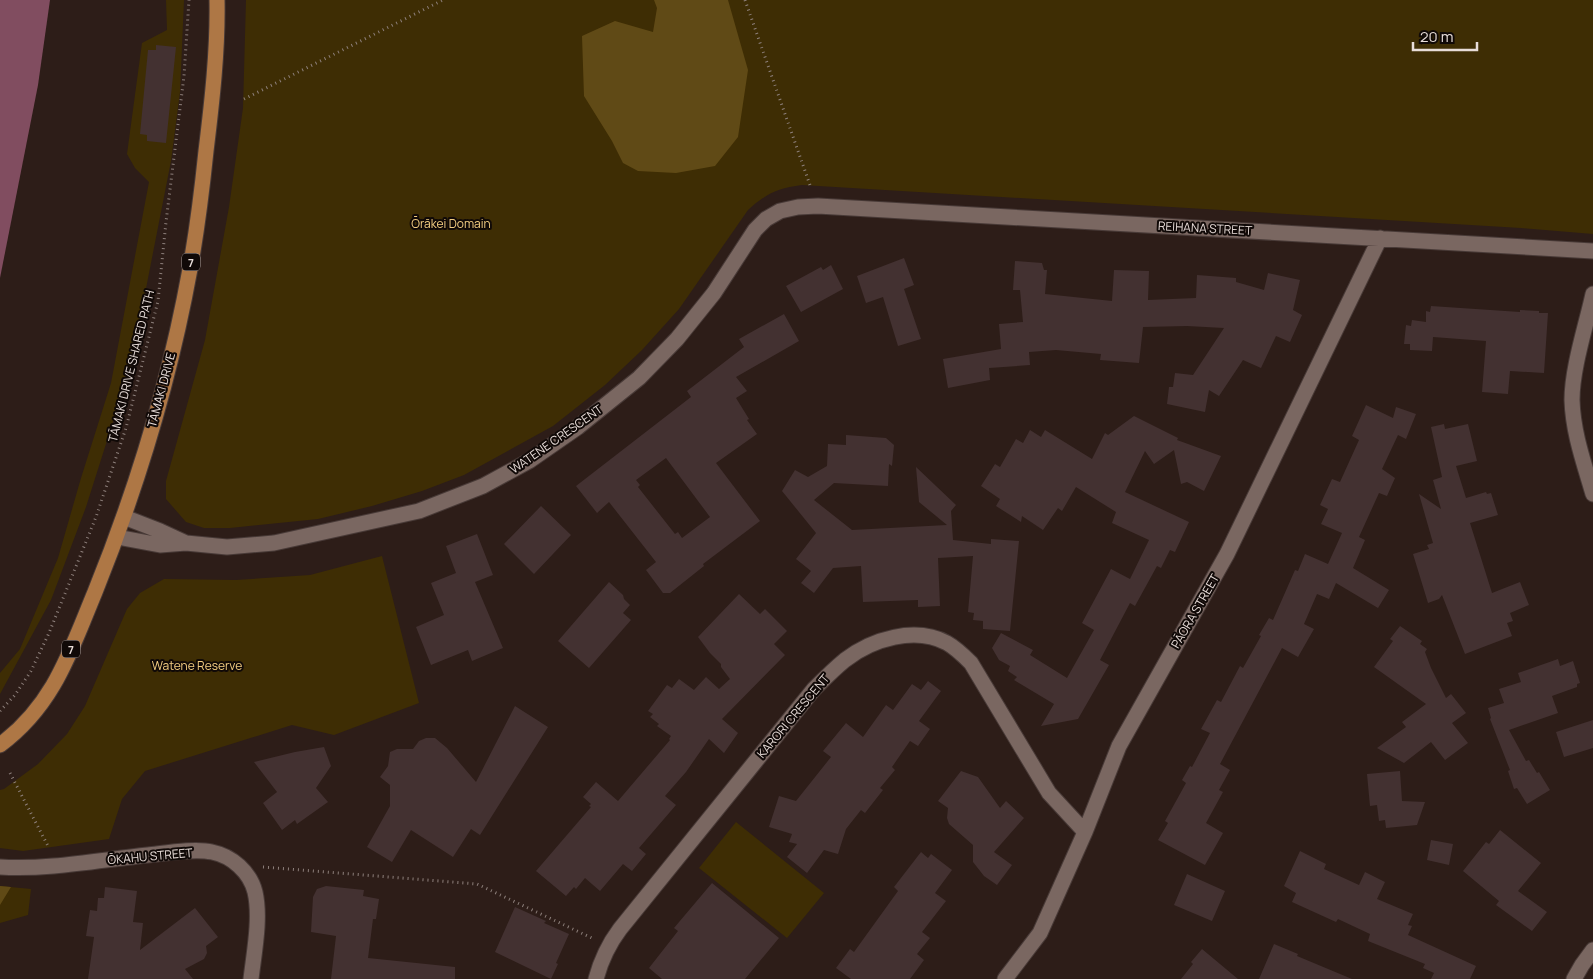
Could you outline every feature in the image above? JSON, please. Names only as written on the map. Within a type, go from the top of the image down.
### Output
[{"type":"main road","name":"TĀMAKI DRIVE","points":[[0,745],[31,718],[44,701],[65,664],[117,537],[157,409],[190,269],[199,210],[208,131],[217,0]]},
{"type":"street","name":"WATENE CRESCENT","points":[[117,537],[160,545],[186,543],[227,547],[274,543],[418,512],[483,486],[537,455],[578,426],[639,378],[677,339],[714,293],[744,246],[766,219],[780,211],[798,207],[818,206]]},
{"type":"street","name":"REIHANA STREET","points":[[818,206],[1593,250]]},
{"type":"street","name":"PĀORA STREET","points":[[1005,979],[1040,933],[1085,832],[1119,746],[1227,554],[1380,238]]},
{"type":"street","points":[[1593,294],[1574,379],[1572,399],[1576,436],[1593,494]]},
{"type":"street","name":"WATENE CRESCENT","points":[[124,517],[186,543]]},
{"type":"street","name":"KARORI CRESCENT","points":[[596,979],[600,963],[608,946],[620,929],[814,689],[847,658],[882,641],[900,636],[916,636],[946,643],[960,652],[971,663],[1049,793],[1085,832]]},
{"type":"street","name":"ŌKAHU STREET","points":[[0,866],[26,868],[179,852],[210,851],[220,854],[237,864],[244,871],[255,890],[256,925],[251,979]]},
{"type":"street","points":[[1574,979],[1593,950]]},
{"type":"path","name":"TĀMAKI DRIVE SHARED PATH","points":[[0,711],[15,695],[31,671],[49,633],[96,517],[126,428],[158,301],[184,76],[189,0]]},
{"type":"path","points":[[244,99],[443,0]]},
{"type":"path","points":[[745,0],[818,206]]},
{"type":"path","points":[[10,773],[51,852]]},
{"type":"path","points":[[258,866],[477,884],[608,946]]},
{"type":"green space","points":[[166,0],[184,0],[180,92],[171,161],[131,365],[86,507],[51,600],[0,694],[0,673],[20,649],[58,558],[111,383],[149,182],[135,168],[127,154],[142,43],[167,30]]},
{"type":"green space","name":"Ōrākei Domain","points":[[246,0],[1593,0],[1593,234],[1521,228],[802,185],[793,186],[772,193],[748,210],[679,309],[642,350],[605,385],[553,426],[464,475],[422,491],[372,506],[318,519],[230,528],[204,528],[186,522],[166,499],[166,481],[205,340],[229,207],[243,108]]},
{"type":"green space","name":"Watene Reserve","points":[[382,556],[419,703],[334,735],[292,725],[145,771],[122,799],[109,839],[23,851],[0,848],[0,790],[38,764],[67,734],[85,706],[127,609],[140,593],[164,579],[236,580],[310,575]]},
{"type":"green space","points":[[736,822],[824,893],[787,938],[699,868]]},
{"type":"green space","points":[[0,886],[31,889],[28,915],[0,923]]},
{"type":"shaded area","points":[[0,0],[50,0],[38,85],[0,278]]},
{"type":"shaded area","points":[[654,0],[728,0],[748,70],[738,137],[715,166],[676,173],[638,171],[623,163],[612,141],[584,96],[582,36],[615,21],[653,32],[657,8]]},
{"type":"shaded area","points":[[0,886],[11,887],[0,905]]},
{"type":"building","points":[[156,45],[176,47],[166,143],[147,141],[147,135],[140,134],[148,50],[156,50]]},
{"type":"building","points":[[904,258],[914,285],[904,289],[921,339],[898,346],[883,297],[866,303],[857,276]]},
{"type":"building","points":[[1015,261],[1042,263],[1044,270],[1047,270],[1045,294],[1112,301],[1114,270],[1149,271],[1148,300],[1196,298],[1197,275],[1236,278],[1236,282],[1264,290],[1268,273],[1300,280],[1293,310],[1302,315],[1290,342],[1276,336],[1261,368],[1243,360],[1219,396],[1209,390],[1205,412],[1167,404],[1169,387],[1173,387],[1175,373],[1193,375],[1224,328],[1187,326],[1143,327],[1139,363],[1100,360],[1101,354],[1056,350],[1029,352],[1030,365],[989,368],[990,380],[948,388],[943,359],[1001,349],[999,324],[1023,322],[1020,290],[1013,290]]},
{"type":"building","points":[[831,265],[843,289],[801,312],[786,286],[821,267],[823,270]]},
{"type":"building","points":[[1431,306],[1548,313],[1544,373],[1510,371],[1508,394],[1482,392],[1486,341],[1433,337],[1432,351],[1410,350],[1410,344],[1404,344],[1406,325],[1411,326],[1412,320],[1426,322],[1426,311],[1430,312]]},
{"type":"building","points":[[784,314],[799,341],[736,377],[747,391],[736,398],[749,419],[747,420],[757,434],[716,463],[760,521],[703,564],[704,566],[670,593],[663,593],[646,570],[656,562],[609,502],[597,513],[576,486],[691,397],[687,391],[744,347],[739,339]],"holes":[[[666,458],[710,517],[682,538],[678,532],[675,534],[638,487],[640,485],[636,480]]]},
{"type":"building","points":[[1366,405],[1393,418],[1396,407],[1416,414],[1406,439],[1398,435],[1382,469],[1395,478],[1387,496],[1379,493],[1359,537],[1365,540],[1353,568],[1389,590],[1378,608],[1336,583],[1329,599],[1317,594],[1304,624],[1314,629],[1298,657],[1282,648],[1220,764],[1230,770],[1219,790],[1223,792],[1206,823],[1223,833],[1205,865],[1158,840],[1168,823],[1165,821],[1186,783],[1182,780],[1190,766],[1192,767],[1210,733],[1201,729],[1217,700],[1221,702],[1240,666],[1243,668],[1269,618],[1273,620],[1295,570],[1298,571],[1305,554],[1328,564],[1342,533],[1321,524],[1328,509],[1320,505],[1332,479],[1340,482],[1359,440],[1352,436]]},
{"type":"building","points":[[1134,416],[1178,438],[1177,440],[1221,456],[1204,491],[1187,482],[1181,484],[1174,450],[1154,464],[1145,451],[1125,492],[1189,522],[1175,552],[1170,550],[1161,568],[1157,566],[1135,606],[1130,603],[1100,660],[1109,665],[1078,719],[1041,726],[1054,704],[1014,680],[1017,677],[1008,671],[1010,666],[999,660],[992,648],[1001,633],[1033,650],[1030,655],[1067,678],[1094,630],[1082,623],[1111,569],[1130,579],[1149,540],[1112,523],[1116,512],[1076,487],[1062,511],[1058,508],[1043,530],[1022,516],[1021,522],[996,506],[1000,499],[981,486],[995,464],[1000,467],[1016,439],[1023,443],[1030,430],[1041,437],[1045,430],[1092,459],[1105,433],[1108,435]]},
{"type":"building","points":[[1444,424],[1445,429],[1468,424],[1477,461],[1456,466],[1466,498],[1486,492],[1487,494],[1491,493],[1498,515],[1470,523],[1492,593],[1520,582],[1529,605],[1510,613],[1513,621],[1507,623],[1512,636],[1465,654],[1442,595],[1439,599],[1428,603],[1413,554],[1429,549],[1427,545],[1433,543],[1419,494],[1441,509],[1433,480],[1442,477],[1431,427]]},
{"type":"building","points":[[846,435],[886,438],[894,445],[892,466],[889,464],[888,486],[834,483],[814,500],[852,530],[947,525],[919,502],[916,467],[956,505],[951,511],[953,540],[991,544],[991,539],[1019,541],[1010,631],[983,629],[983,621],[973,620],[974,613],[968,612],[973,556],[938,558],[940,606],[918,607],[918,600],[863,602],[861,566],[833,568],[814,593],[801,583],[811,571],[796,559],[816,533],[782,491],[795,470],[808,477],[827,466],[828,444],[846,445]]},
{"type":"building","points":[[541,506],[571,535],[534,574],[504,544]]},
{"type":"building","points":[[477,534],[493,575],[475,582],[503,648],[472,661],[468,650],[431,665],[416,627],[444,615],[431,583],[456,573],[446,546]]},
{"type":"building","points":[[609,582],[623,595],[630,605],[623,613],[631,620],[589,668],[558,641]]},
{"type":"building","points":[[739,594],[760,614],[765,609],[787,631],[774,644],[785,655],[722,719],[738,733],[724,753],[709,739],[686,772],[665,796],[676,805],[639,848],[646,854],[632,871],[623,864],[600,891],[585,878],[576,889],[574,887],[566,896],[536,871],[591,807],[589,806],[591,804],[583,797],[596,782],[618,801],[670,740],[671,736],[657,726],[659,724],[650,717],[653,714],[648,711],[667,685],[672,688],[679,679],[694,690],[706,677],[719,689],[730,679],[721,667],[721,664],[698,637]]},
{"type":"building","points":[[1400,626],[1422,641],[1420,644],[1427,649],[1425,652],[1431,668],[1446,698],[1451,694],[1466,713],[1452,723],[1468,743],[1445,760],[1431,742],[1404,763],[1377,748],[1406,727],[1402,722],[1426,704],[1374,667],[1393,641],[1390,639]]},
{"type":"building","points":[[1558,659],[1560,666],[1573,661],[1580,683],[1577,684],[1577,687],[1552,696],[1558,713],[1509,730],[1526,761],[1529,760],[1537,773],[1539,772],[1550,790],[1527,804],[1517,788],[1514,789],[1508,771],[1510,770],[1490,719],[1488,708],[1504,703],[1499,689],[1521,682],[1518,673]]},
{"type":"building","points":[[928,681],[941,691],[919,721],[930,729],[918,746],[910,741],[892,767],[895,770],[880,788],[883,790],[865,813],[861,810],[846,829],[838,854],[824,850],[807,873],[787,857],[797,844],[789,842],[792,834],[769,827],[779,796],[796,801],[831,757],[823,751],[846,723],[863,737],[886,705],[893,710],[912,684],[921,690]]},
{"type":"building","points":[[515,706],[548,727],[480,835],[471,829],[453,857],[411,830],[392,862],[367,847],[390,806],[390,785],[380,777],[388,766],[390,752],[397,749],[413,749],[419,741],[426,738],[435,738],[447,748],[476,782]]},
{"type":"building","points":[[1593,720],[1593,748],[1564,757],[1556,732]]},
{"type":"building","points":[[324,747],[331,766],[316,788],[328,802],[297,824],[295,820],[282,830],[263,803],[277,792],[254,762]]},
{"type":"building","points":[[961,771],[978,777],[1000,808],[1006,801],[1024,818],[994,852],[1012,865],[997,885],[984,876],[973,862],[973,845],[949,824],[947,818],[948,808],[938,801]]},
{"type":"building","points":[[1400,771],[1402,801],[1425,802],[1417,825],[1386,828],[1385,820],[1379,821],[1377,805],[1370,806],[1367,774]]},
{"type":"building","points":[[1500,830],[1541,863],[1518,891],[1547,912],[1532,931],[1496,905],[1499,901],[1463,871],[1486,842],[1489,844]]},
{"type":"building","points":[[1431,840],[1453,844],[1449,865],[1427,860]]},
{"type":"building","points":[[1300,851],[1326,864],[1324,869],[1359,885],[1365,872],[1385,882],[1377,899],[1413,914],[1408,925],[1412,926],[1408,935],[1476,966],[1470,979],[1431,979],[1434,973],[1423,968],[1425,964],[1368,941],[1370,934],[1338,919],[1336,922],[1292,902],[1296,893],[1284,886]]},
{"type":"building","points":[[921,852],[928,858],[931,854],[952,870],[935,893],[946,901],[922,932],[930,938],[917,954],[924,960],[910,979],[851,979],[836,968],[850,949],[854,952],[898,891],[894,887]]},
{"type":"building","points":[[1187,874],[1225,891],[1212,921],[1174,905]]},
{"type":"building","points":[[712,883],[779,938],[745,979],[662,979],[649,968],[678,931],[674,928]]},
{"type":"building","points":[[326,886],[364,890],[363,896],[379,899],[376,919],[373,919],[368,958],[455,967],[455,979],[331,979],[336,936],[311,932],[313,897],[317,889]]},
{"type":"building","points":[[105,887],[137,891],[133,922],[143,923],[140,950],[195,908],[218,937],[206,946],[207,953],[204,959],[185,969],[193,979],[88,979],[94,937],[86,936],[90,910],[97,911],[98,898],[104,898]]},
{"type":"building","points":[[515,907],[569,934],[551,979],[495,952]]},
{"type":"building","points":[[1274,944],[1298,954],[1297,956],[1352,979],[1259,979]]},
{"type":"building","points":[[1202,949],[1238,979],[1181,979],[1193,964],[1191,962]]}]
